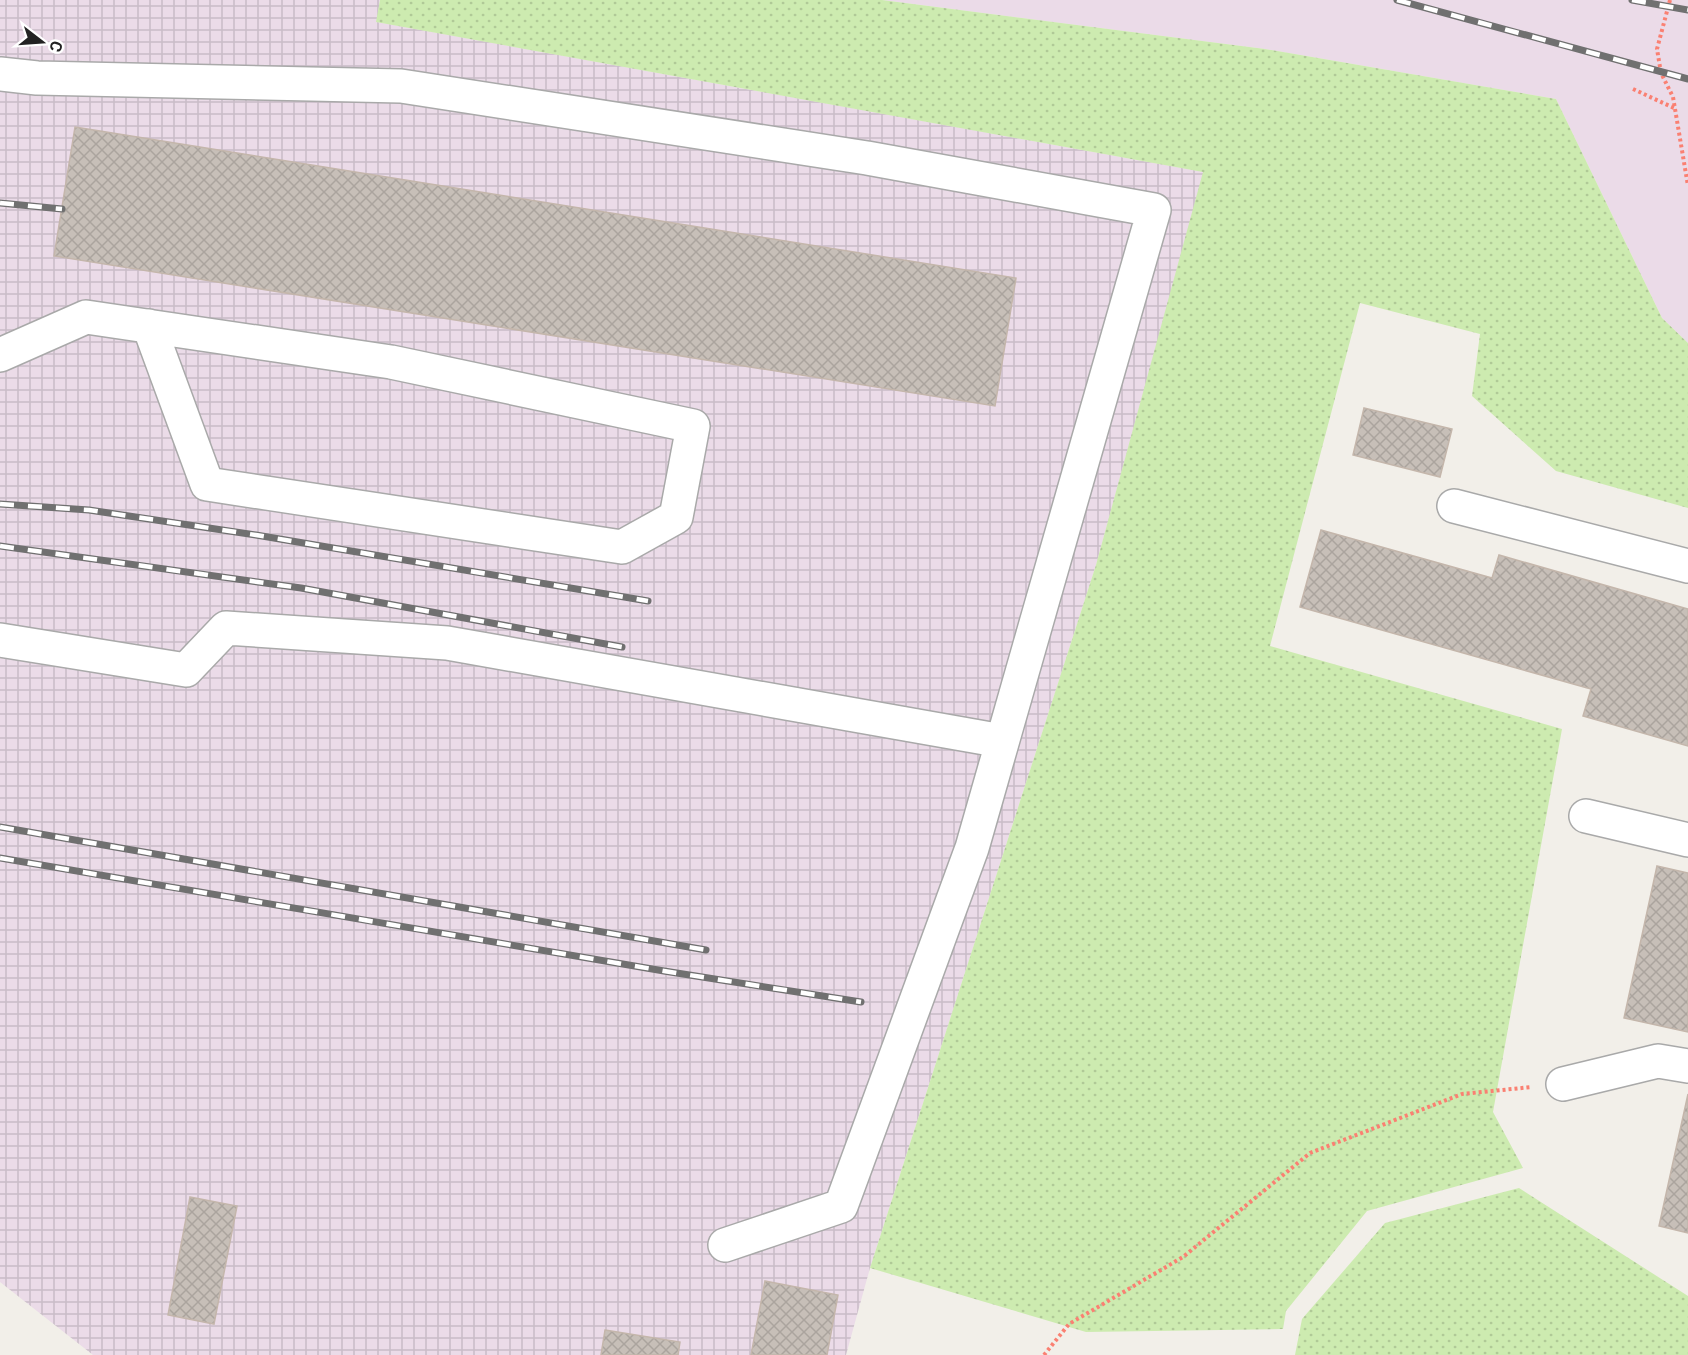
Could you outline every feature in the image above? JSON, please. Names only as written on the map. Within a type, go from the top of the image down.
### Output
[{"type":"lane","points":[[0,74],[37,78],[401,86],[867,158],[1154,210],[972,848],[841,1206],[725,1245]]},
{"type":"lane","points":[[0,355],[86,317],[391,362],[693,426],[675,517],[622,547],[207,484],[148,327]]},
{"type":"lane","points":[[1454,506],[1688,566]]},
{"type":"lane","points":[[0,640],[186,669],[226,628],[447,643],[1002,741]]},
{"type":"lane","points":[[1587,816],[1688,840]]},
{"type":"lane","points":[[1563,1084],[1658,1061],[1688,1066]]},
{"type":"path","points":[[1670,0],[1657,50],[1660,73],[1673,98],[1688,186]]},
{"type":"path","points":[[1633,89],[1675,108]]},
{"type":"path","points":[[1044,1355],[1069,1324],[1183,1257],[1310,1153],[1462,1094],[1563,1084]]},
{"type":"shaded area","points":[[0,0],[380,0],[377,22],[1204,172],[1096,565],[870,1268],[846,1355],[93,1355],[0,1282]]},
{"type":"shaded area","points":[[882,0],[1688,0],[1688,343],[1662,318],[1556,99],[1265,49]]},
{"type":"green space","points":[[380,0],[882,0],[1265,49],[1556,99],[1662,318],[1688,343],[1688,508],[1556,471],[1472,396],[1480,334],[1360,303],[1270,646],[1562,729],[1493,1112],[1523,1168],[1367,1211],[1286,1311],[1283,1329],[1086,1332],[870,1268],[1096,565],[1203,172],[376,22]]},
{"type":"green space","points":[[1519,1188],[1688,1296],[1688,1355],[1295,1355],[1302,1319],[1385,1223]]},
{"type":"building","points":[[75,127],[1016,278],[995,406],[54,256]]},
{"type":"building","points":[[1364,408],[1452,429],[1440,477],[1353,455]]},
{"type":"building","points":[[1321,530],[1492,578],[1499,555],[1688,609],[1688,746],[1583,716],[1591,689],[1300,607]]},
{"type":"building","points":[[1657,866],[1688,873],[1688,1032],[1624,1018]]},
{"type":"building","points":[[1688,1094],[1688,1233],[1659,1226]]},
{"type":"building","points":[[190,1197],[237,1206],[214,1324],[168,1315]]},
{"type":"building","points":[[765,1281],[838,1295],[827,1355],[751,1355]]},
{"type":"building","points":[[605,1330],[680,1342],[678,1355],[601,1355]]},
{"type":"railway","points":[[1397,0],[1688,79]]},
{"type":"railway","points":[[1632,0],[1688,10]]},
{"type":"railway","points":[[0,203],[62,209]]},
{"type":"railway","points":[[0,504],[89,510],[256,535],[648,601]]},
{"type":"railway","points":[[0,546],[301,588],[622,647]]},
{"type":"railway","points":[[0,827],[706,950]]},
{"type":"railway","points":[[0,858],[664,971],[861,1002]]}]
